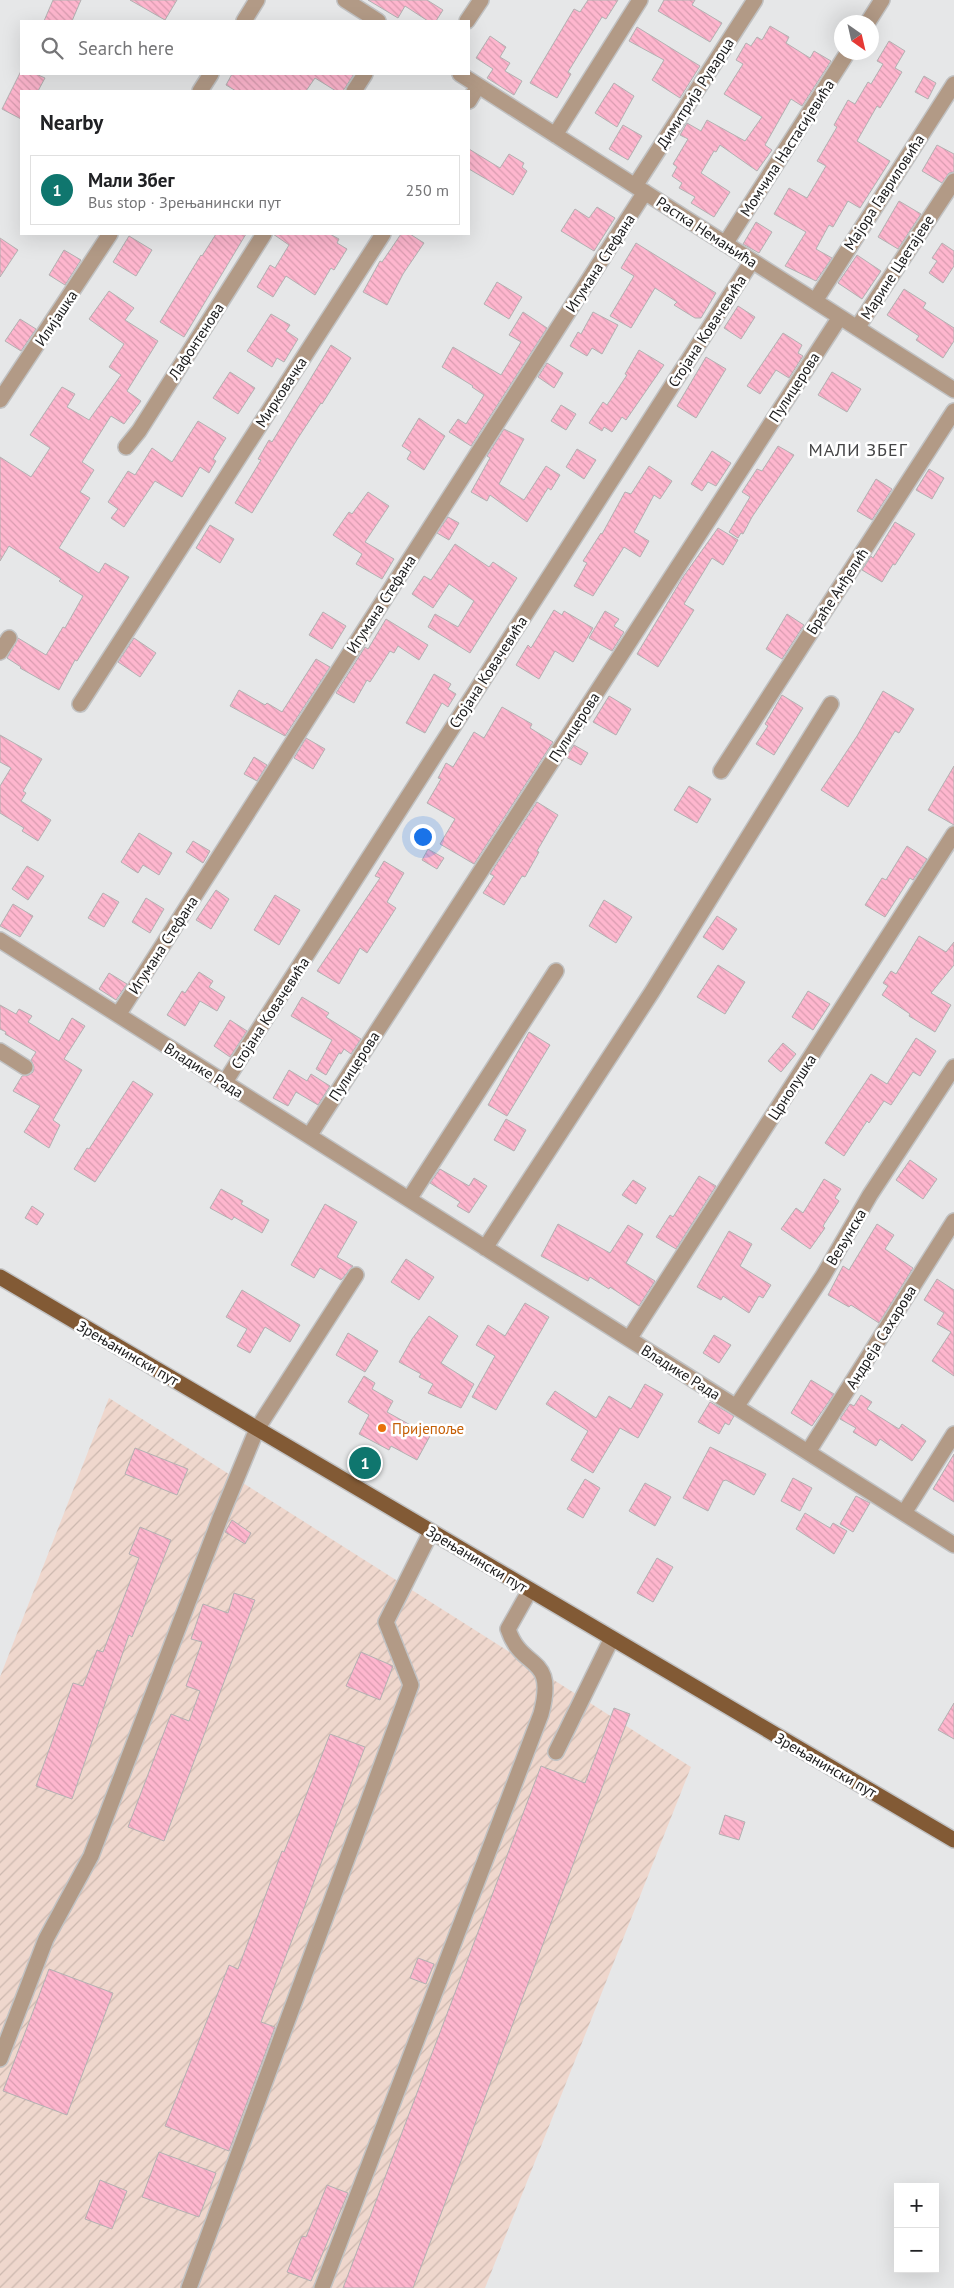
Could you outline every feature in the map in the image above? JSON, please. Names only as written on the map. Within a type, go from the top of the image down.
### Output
[{"type":"main road","name":"Зрењанински пут","points":[[0,1277],[530,1590],[611,1640],[954,1840]]},
{"type":"street","points":[[245,20],[257,0]]},
{"type":"street","points":[[344,0],[376,20]]},
{"type":"street","points":[[468,20],[481,0]]},
{"type":"street","points":[[555,135],[640,0]]},
{"type":"street","name":"Димитрија Руварца","points":[[640,189],[755,0]]},
{"type":"street","points":[[872,15],[882,0]]},
{"type":"street","name":"Момчила Настасијевића","points":[[726,244],[843,60]]},
{"type":"street","points":[[201,90],[210,75]]},
{"type":"street","points":[[355,90],[364,75]]},
{"type":"street","name":"Растка Немањића","points":[[462,75],[954,390]]},
{"type":"street","name":"Мајора Гавриловића","points":[[815,301],[954,84]]},
{"type":"street","points":[[470,99],[478,86]]},
{"type":"street","name":"Марине Цветајеве","points":[[857,328],[954,180]]},
{"type":"street","name":"Игумана Стефана","points":[[118,1015],[640,189]]},
{"type":"street","name":"Илијашка","points":[[0,400],[109,235]]},
{"type":"street","name":"Лафонтенова","points":[[126,446],[139,431],[263,235]]},
{"type":"street","name":"Мирковачка","points":[[80,704],[382,235]]},
{"type":"street","name":"Стојана Ковачевића","points":[[225,1082],[752,261]]},
{"type":"street","name":"Пулицерова","points":[[308,1136],[840,317]]},
{"type":"street","name":"Браће Анђелић","points":[[721,771],[954,411]]},
{"type":"street","points":[[0,652],[9,638]]},
{"type":"street","points":[[485,1248],[652,992],[830,704]]},
{"type":"street","name":"Црнолушка","points":[[629,1339],[954,834]]},
{"type":"street","name":"Владике Рада","points":[[0,940],[954,1545]]},
{"type":"street","points":[[409,1199],[556,971]]},
{"type":"street","points":[[0,1051],[25,1067]]},
{"type":"street","name":"Вељунска","points":[[736,1407],[823,1276],[870,1195],[954,1067]]},
{"type":"street","name":"Андреја Сахарова","points":[[808,1452],[954,1222]]},
{"type":"street","points":[[0,2060],[46,1939],[91,1856],[221,1516],[257,1429],[356,1275]]},
{"type":"street","points":[[904,1513],[954,1434]]},
{"type":"street","points":[[189,2288],[411,1685],[386,1622],[431,1532]]},
{"type":"street","points":[[322,2288],[541,1714],[546,1696],[545,1676],[536,1664],[513,1644],[508,1629],[530,1590]]},
{"type":"street","points":[[556,1752],[611,1640]]},
{"type":"shaded area","points":[[109,1398],[691,1767],[485,2288],[0,2288],[0,1677]]},
{"type":"building","points":[[53,0],[81,0],[72,20],[44,20]]},
{"type":"building","points":[[130,0],[177,0],[165,20]]},
{"type":"building","points":[[368,0],[427,0],[443,10],[437,20],[426,20],[405,6],[398,18]]},
{"type":"building","points":[[588,0],[618,0],[606,19],[602,17],[568,72],[571,74],[557,98],[530,83],[574,9],[580,12]]},
{"type":"building","points":[[664,0],[695,0],[692,5],[722,23],[710,42],[658,11]]},
{"type":"building","points":[[770,26],[789,37],[786,43],[810,58],[814,51],[831,61],[802,106],[791,99],[765,145],[772,150],[757,171],[720,145],[716,152],[714,151],[701,173],[730,192],[714,217],[691,203],[695,197],[679,188],[682,183],[672,176],[677,167],[673,164],[688,139],[680,135],[687,123],[701,131],[707,120],[745,141],[762,117],[724,94],[743,64],[736,60],[746,43],[751,46],[757,37],[762,40]]},
{"type":"building","points":[[637,27],[700,66],[680,98],[652,80],[664,60],[629,41]]},
{"type":"building","points":[[490,36],[506,47],[500,57],[510,63],[505,71],[522,81],[514,95],[487,78],[493,69],[476,58]]},
{"type":"building","points":[[889,41],[905,51],[895,68],[902,72],[880,108],[877,106],[857,141],[890,161],[860,208],[848,201],[833,227],[829,225],[816,249],[832,258],[816,281],[785,266],[806,232],[774,214],[789,188],[807,198],[826,166],[817,161],[837,127],[834,125],[848,100],[855,104],[868,82],[871,84],[883,64],[877,61]]},
{"type":"building","points":[[20,73],[20,75],[38,75],[45,78],[39,90],[20,90],[20,118],[2,109]]},
{"type":"building","points":[[231,75],[353,75],[344,90],[334,90],[315,78],[307,90],[234,90],[226,85]]},
{"type":"building","points":[[924,76],[936,83],[928,99],[915,92]]},
{"type":"building","points":[[614,83],[634,96],[617,127],[595,113]]},
{"type":"building","points":[[623,125],[642,136],[628,160],[609,149]]},
{"type":"building","points":[[937,145],[954,154],[954,172],[949,173],[942,183],[922,171]]},
{"type":"building","points":[[470,150],[500,168],[509,154],[524,163],[522,167],[527,171],[513,195],[470,170]]},
{"type":"building","points":[[899,201],[921,214],[898,249],[878,237]]},
{"type":"building","points":[[597,207],[615,218],[594,251],[561,231],[575,209],[589,218]]},
{"type":"building","points":[[756,222],[772,232],[759,253],[743,244]]},
{"type":"building","points":[[215,235],[245,235],[184,337],[160,322]]},
{"type":"building","points":[[274,235],[332,235],[339,239],[337,243],[347,249],[334,270],[331,268],[315,295],[286,276],[273,297],[257,287],[270,265],[275,268],[289,245]]},
{"type":"building","points":[[400,235],[412,235],[424,243],[403,274],[387,305],[363,292],[380,261],[382,262]]},
{"type":"building","points":[[129,236],[152,250],[136,276],[113,262]]},
{"type":"building","points":[[0,238],[18,250],[0,277]]},
{"type":"building","points":[[636,243],[716,293],[701,318],[695,318],[674,305],[677,302],[655,288],[631,328],[610,316],[634,276],[621,268]]},
{"type":"building","points":[[942,243],[954,251],[954,266],[943,283],[929,273],[937,261],[932,258]]},
{"type":"building","points":[[64,250],[81,260],[65,285],[49,275]]},
{"type":"building","points":[[857,255],[881,271],[862,299],[838,283]]},
{"type":"building","points":[[497,282],[522,297],[509,319],[484,304]]},
{"type":"building","points":[[904,289],[926,303],[923,308],[954,328],[954,341],[943,358],[916,340],[919,336],[887,315]]},
{"type":"building","points":[[109,291],[134,308],[125,320],[158,341],[127,391],[141,401],[124,424],[111,416],[82,462],[94,470],[80,492],[90,498],[59,548],[99,573],[105,563],[129,577],[77,661],[75,660],[59,690],[20,668],[7,658],[18,638],[46,655],[63,627],[65,628],[83,596],[59,581],[61,579],[9,546],[0,561],[0,457],[31,477],[50,448],[30,435],[62,387],[75,394],[67,407],[89,420],[121,375],[109,367],[124,344],[89,319]]},
{"type":"building","points":[[738,306],[755,317],[741,339],[724,328]]},
{"type":"building","points":[[523,312],[547,328],[471,446],[449,432],[458,419],[466,424],[484,395],[442,367],[453,347],[501,375],[521,342],[509,335]]},
{"type":"building","points":[[593,312],[618,325],[602,354],[592,348],[587,356],[570,346],[578,332],[581,334]]},
{"type":"building","points":[[271,314],[290,325],[286,331],[298,339],[284,362],[277,358],[272,367],[247,351]]},
{"type":"building","points":[[20,319],[36,329],[21,351],[5,341]]},
{"type":"building","points":[[783,333],[802,345],[798,353],[803,356],[789,378],[776,370],[760,394],[747,386]]},
{"type":"building","points":[[331,345],[351,358],[298,438],[252,513],[235,503],[261,460],[258,459],[269,440],[272,442]]},
{"type":"building","points":[[639,350],[664,365],[626,420],[622,417],[612,432],[604,427],[602,431],[589,423],[603,402],[607,405],[627,375],[625,374]]},
{"type":"building","points":[[706,357],[726,369],[696,418],[677,406]]},
{"type":"building","points":[[547,363],[563,373],[554,388],[538,377]]},
{"type":"building","points":[[230,372],[255,388],[238,414],[213,398]]},
{"type":"building","points":[[832,372],[861,389],[847,412],[818,395]]},
{"type":"building","points":[[561,405],[576,414],[566,430],[551,421]]},
{"type":"building","points":[[419,418],[445,436],[424,470],[407,459],[411,452],[402,446]]},
{"type":"building","points":[[198,421],[226,438],[213,459],[216,461],[209,473],[200,467],[182,497],[155,481],[124,527],[111,518],[118,509],[108,502],[128,471],[135,475],[152,448],[172,462]]},
{"type":"building","points":[[504,429],[524,439],[499,484],[524,500],[546,466],[560,475],[551,490],[548,488],[527,522],[490,495],[487,501],[471,492],[490,458],[487,456]]},
{"type":"building","points":[[778,446],[794,455],[752,517],[743,534],[741,533],[738,538],[729,532],[750,497],[742,492],[757,469],[762,471]]},
{"type":"building","points":[[577,449],[596,460],[584,479],[566,467]]},
{"type":"building","points":[[712,451],[731,463],[716,486],[708,482],[702,491],[691,484]]},
{"type":"building","points":[[649,466],[672,481],[660,499],[654,495],[634,532],[649,541],[640,557],[624,547],[593,596],[574,586],[587,563],[583,561],[602,534],[625,492],[631,494]]},
{"type":"building","points":[[929,469],[944,478],[932,499],[916,490]]},
{"type":"building","points":[[876,479],[892,489],[872,520],[857,511]]},
{"type":"building","points":[[368,492],[389,506],[365,542],[394,559],[382,579],[356,564],[362,554],[333,535],[349,512],[352,514]]},
{"type":"building","points":[[448,517],[459,523],[449,540],[437,533]]},
{"type":"building","points":[[895,522],[915,534],[882,582],[862,570],[871,556],[873,558]]},
{"type":"building","points":[[210,525],[234,539],[220,563],[196,548]]},
{"type":"building","points":[[718,528],[738,540],[723,565],[712,558],[684,604],[694,610],[658,667],[637,654],[683,577]]},
{"type":"building","points":[[455,544],[489,567],[493,562],[517,578],[470,653],[428,627],[435,614],[458,627],[474,601],[449,584],[433,608],[412,594],[424,576],[431,580]]},
{"type":"building","points":[[554,610],[562,615],[564,611],[593,628],[573,662],[555,651],[539,679],[516,665],[528,645],[531,648]]},
{"type":"building","points":[[605,611],[619,619],[614,626],[624,632],[612,651],[589,638]]},
{"type":"building","points":[[323,612],[346,626],[332,649],[309,635]]},
{"type":"building","points":[[787,614],[804,625],[782,659],[766,649]]},
{"type":"building","points":[[386,619],[428,645],[419,660],[398,646],[394,653],[390,651],[370,682],[367,680],[354,703],[336,693],[365,647],[368,649]]},
{"type":"building","points":[[134,638],[156,653],[140,677],[118,662]]},
{"type":"building","points":[[316,659],[330,667],[285,736],[230,706],[239,690],[265,705],[267,703],[282,712]]},
{"type":"building","points":[[434,674],[451,684],[448,689],[456,694],[448,707],[442,703],[425,733],[406,723]]},
{"type":"building","points":[[883,691],[914,709],[899,733],[895,731],[848,807],[821,790],[857,736]]},
{"type":"building","points":[[782,695],[803,708],[774,755],[756,744],[768,726],[765,724]]},
{"type":"building","points":[[609,696],[631,709],[616,735],[593,722]]},
{"type":"building","points":[[502,707],[532,724],[530,728],[553,742],[474,864],[440,844],[455,819],[427,803],[441,779],[438,778],[446,763],[453,767],[474,732],[484,738]]},
{"type":"building","points":[[0,735],[42,759],[23,791],[26,793],[21,801],[51,820],[38,841],[22,831],[24,828],[0,813],[0,786],[11,768],[0,762]]},
{"type":"building","points":[[306,738],[325,749],[313,769],[294,758]]},
{"type":"building","points":[[574,745],[588,753],[581,765],[566,757]]},
{"type":"building","points":[[254,757],[267,765],[257,781],[244,774]]},
{"type":"building","points":[[954,766],[954,825],[928,810]]},
{"type":"building","points":[[689,786],[711,799],[697,823],[674,810]]},
{"type":"building","points":[[537,802],[558,815],[537,851],[539,852],[525,877],[522,876],[504,905],[483,893],[494,876],[490,874]]},
{"type":"building","points":[[139,833],[172,853],[159,875],[143,865],[138,873],[121,862]]},
{"type":"building","points":[[193,841],[210,851],[203,863],[186,852]]},
{"type":"building","points":[[907,846],[927,859],[913,880],[910,878],[885,917],[865,905],[882,878],[886,880]]},
{"type":"building","points":[[428,849],[444,858],[437,869],[422,860]]},
{"type":"building","points":[[384,861],[404,873],[387,902],[396,908],[367,953],[360,948],[339,984],[317,971],[380,878],[375,876]]},
{"type":"building","points":[[27,866],[44,876],[28,900],[12,889]]},
{"type":"building","points":[[216,890],[229,899],[211,929],[196,920]]},
{"type":"building","points":[[103,893],[119,902],[104,927],[88,918]]},
{"type":"building","points":[[275,895],[300,910],[279,945],[254,930]]},
{"type":"building","points":[[146,898],[164,909],[150,933],[132,922]]},
{"type":"building","points":[[604,900],[632,917],[616,943],[589,926]]},
{"type":"building","points":[[13,904],[33,916],[20,937],[0,926]]},
{"type":"building","points":[[717,916],[737,929],[723,950],[703,937]]},
{"type":"building","points":[[919,936],[946,952],[954,942],[954,965],[931,993],[951,1005],[935,1032],[909,1016],[910,1014],[882,995],[888,986],[883,983],[891,971],[896,974]]},
{"type":"building","points":[[718,965],[745,982],[725,1014],[697,997]]},
{"type":"building","points":[[199,972],[213,981],[209,987],[225,997],[217,1011],[200,1001],[185,1026],[167,1015],[182,991],[185,993]]},
{"type":"building","points":[[109,973],[127,984],[116,1000],[99,989]]},
{"type":"building","points":[[808,991],[830,1004],[813,1030],[792,1017]]},
{"type":"building","points":[[302,997],[329,1013],[326,1017],[361,1039],[351,1054],[344,1049],[341,1054],[339,1053],[326,1075],[316,1069],[332,1040],[291,1016]]},
{"type":"building","points":[[0,1005],[16,1014],[19,1009],[32,1016],[28,1022],[59,1041],[72,1018],[85,1026],[64,1059],[82,1070],[53,1120],[60,1125],[49,1148],[24,1132],[40,1106],[13,1091],[22,1076],[33,1072],[34,1067],[31,1060],[36,1052],[5,1034],[6,1032],[0,1029]]},
{"type":"building","points":[[230,1020],[247,1031],[230,1057],[214,1046]]},
{"type":"building","points":[[529,1032],[550,1045],[507,1116],[488,1105]]},
{"type":"building","points":[[916,1038],[936,1051],[920,1076],[913,1072],[891,1105],[884,1101],[869,1123],[867,1121],[844,1156],[825,1143],[871,1074],[887,1084]]},
{"type":"building","points":[[783,1043],[796,1054],[781,1072],[768,1061]]},
{"type":"building","points":[[289,1070],[307,1081],[311,1074],[330,1086],[318,1105],[296,1092],[288,1106],[273,1098]]},
{"type":"building","points":[[133,1081],[153,1094],[95,1182],[74,1169]]},
{"type":"building","points":[[506,1119],[526,1130],[514,1151],[494,1140]]},
{"type":"building","points":[[910,1160],[937,1179],[923,1199],[896,1180]]},
{"type":"building","points":[[440,1169],[469,1186],[474,1178],[487,1186],[469,1213],[457,1206],[460,1202],[430,1183]]},
{"type":"building","points":[[699,1176],[716,1186],[676,1249],[656,1237],[670,1215],[673,1217]]},
{"type":"building","points":[[824,1179],[841,1189],[835,1198],[839,1201],[823,1226],[825,1228],[810,1249],[781,1229],[796,1208],[803,1213]]},
{"type":"building","points":[[633,1180],[646,1188],[636,1204],[622,1195]]},
{"type":"building","points":[[221,1189],[243,1201],[241,1204],[269,1220],[262,1233],[234,1217],[232,1220],[210,1208]]},
{"type":"building","points":[[325,1204],[357,1222],[337,1257],[353,1266],[341,1280],[320,1268],[314,1278],[291,1265]]},
{"type":"building","points":[[32,1206],[44,1214],[37,1225],[25,1218]]},
{"type":"building","points":[[558,1224],[610,1253],[628,1225],[643,1234],[626,1263],[655,1281],[639,1306],[610,1287],[609,1289],[590,1277],[588,1281],[541,1256]]},
{"type":"building","points":[[877,1224],[894,1235],[885,1249],[913,1268],[879,1323],[851,1305],[849,1307],[828,1295],[843,1266],[849,1270]]},
{"type":"building","points":[[729,1231],[752,1244],[740,1266],[771,1285],[763,1298],[759,1296],[749,1313],[723,1296],[721,1300],[697,1287]]},
{"type":"building","points":[[406,1259],[434,1277],[419,1300],[391,1282]]},
{"type":"building","points":[[937,1279],[954,1290],[954,1376],[932,1361],[951,1332],[937,1324],[944,1313],[924,1300]]},
{"type":"building","points":[[242,1290],[300,1325],[290,1342],[265,1327],[250,1353],[237,1346],[247,1329],[226,1317]]},
{"type":"building","points":[[525,1303],[549,1317],[496,1410],[472,1397],[495,1356],[476,1345],[488,1325],[505,1336]]},
{"type":"building","points":[[429,1316],[458,1336],[441,1363],[474,1384],[461,1408],[428,1393],[433,1384],[419,1377],[421,1374],[399,1362],[412,1339]]},
{"type":"building","points":[[348,1333],[378,1351],[365,1372],[336,1355]]},
{"type":"building","points":[[714,1335],[731,1345],[719,1363],[703,1353]]},
{"type":"building","points":[[364,1376],[375,1383],[372,1389],[393,1401],[387,1412],[430,1436],[417,1460],[391,1446],[389,1450],[359,1434],[369,1415],[348,1402]]},
{"type":"building","points":[[811,1380],[834,1394],[812,1426],[791,1413]]},
{"type":"building","points":[[645,1384],[663,1394],[638,1438],[620,1428],[593,1473],[571,1460],[588,1431],[546,1404],[555,1391],[596,1418],[609,1396],[631,1409]]},
{"type":"building","points":[[861,1395],[872,1402],[867,1409],[899,1429],[902,1424],[926,1441],[912,1461],[880,1439],[876,1446],[853,1432],[856,1428],[840,1419],[850,1404],[854,1406]]},
{"type":"building","points":[[710,1402],[734,1416],[729,1425],[725,1423],[719,1434],[698,1422]]},
{"type":"building","points":[[710,1447],[766,1474],[754,1495],[726,1480],[723,1481],[708,1511],[683,1498]]},
{"type":"building","points":[[135,1448],[188,1469],[177,1495],[125,1474]]},
{"type":"building","points":[[954,1454],[954,1502],[933,1489]]},
{"type":"building","points":[[793,1478],[812,1488],[800,1511],[781,1501]]},
{"type":"building","points":[[585,1479],[600,1488],[583,1518],[567,1509]]},
{"type":"building","points":[[645,1483],[671,1497],[655,1526],[629,1511]]},
{"type":"building","points":[[856,1496],[870,1503],[853,1532],[840,1524]]},
{"type":"building","points":[[805,1513],[830,1528],[833,1523],[847,1531],[834,1554],[796,1529]]},
{"type":"building","points":[[232,1520],[251,1533],[245,1544],[225,1532]]},
{"type":"building","points":[[140,1527],[171,1540],[132,1637],[129,1635],[72,1799],[36,1786],[73,1683],[83,1686],[97,1650],[103,1652],[139,1558],[129,1554]]},
{"type":"building","points":[[657,1558],[673,1567],[653,1602],[637,1593]]},
{"type":"building","points":[[234,1593],[255,1600],[164,1841],[128,1827],[171,1714],[189,1721],[200,1691],[186,1686],[202,1642],[191,1639],[203,1604],[228,1613]]},
{"type":"building","points":[[361,1652],[393,1666],[380,1700],[346,1686]]},
{"type":"building","points":[[954,1703],[954,1739],[938,1730]]},
{"type":"building","points":[[614,1708],[630,1714],[413,2288],[343,2288],[541,1766],[585,1783]]},
{"type":"building","points":[[330,1734],[365,1747],[261,2022],[275,2027],[229,2151],[165,2126],[229,1965],[238,1969],[282,1851],[284,1852]]},
{"type":"building","points":[[725,1815],[745,1822],[739,1840],[719,1834]]},
{"type":"building","points":[[418,1958],[434,1964],[426,1984],[410,1978]]},
{"type":"building","points":[[49,1969],[113,1993],[67,2115],[3,2091]]},
{"type":"building","points":[[159,2152],[216,2173],[199,2217],[142,2197]]},
{"type":"building","points":[[100,2180],[127,2191],[112,2229],[85,2219]]},
{"type":"building","points":[[327,2185],[348,2193],[311,2281],[287,2272],[302,2236],[306,2237]]},
{"type":"place","name":"Пријепоље","points":[[382,1428]]},
{"type":"place","name":"Мали Збег","points":[[365,1463]]},
{"type":"district","name":"МАЛИ ЗБЕГ","points":[[858,449]]}]
